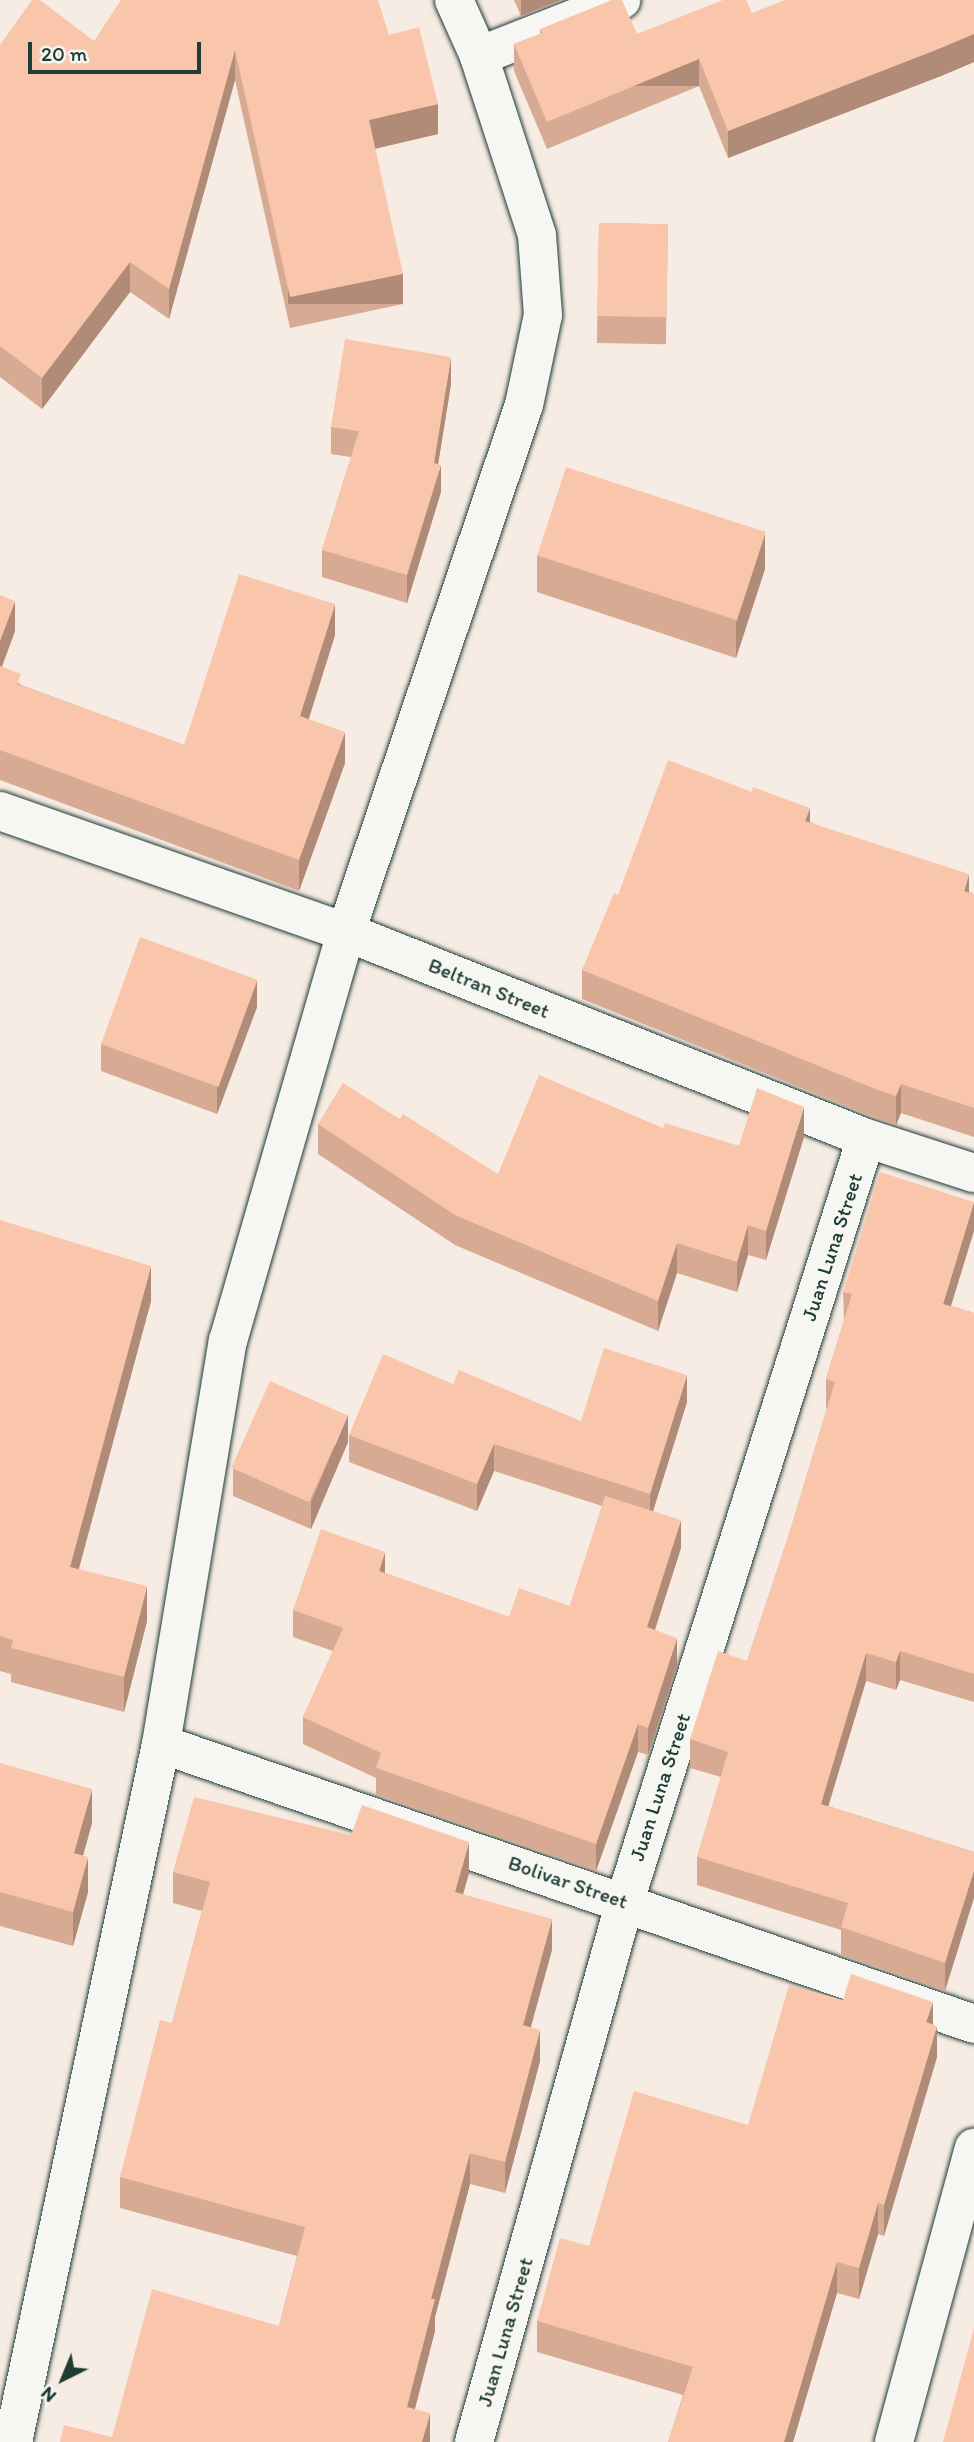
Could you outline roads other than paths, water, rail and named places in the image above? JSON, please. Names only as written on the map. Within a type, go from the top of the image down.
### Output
[{"type":"street","points":[[13,2442],[161,1744],[228,1341],[346,932],[524,405],[543,315],[537,235],[479,56],[454,0]]},
{"type":"street","points":[[479,56],[621,0]]},
{"type":"street","name":"Beltran Street","points":[[0,811],[346,932],[866,1138],[974,1173]]},
{"type":"street","name":"Juan Luna Street","points":[[474,2442],[625,1901],[866,1138]]},
{"type":"street","name":"Bolivar Street","points":[[161,1744],[625,1901],[974,2024]]},
{"type":"street","points":[[894,2442],[974,2148]]}]
